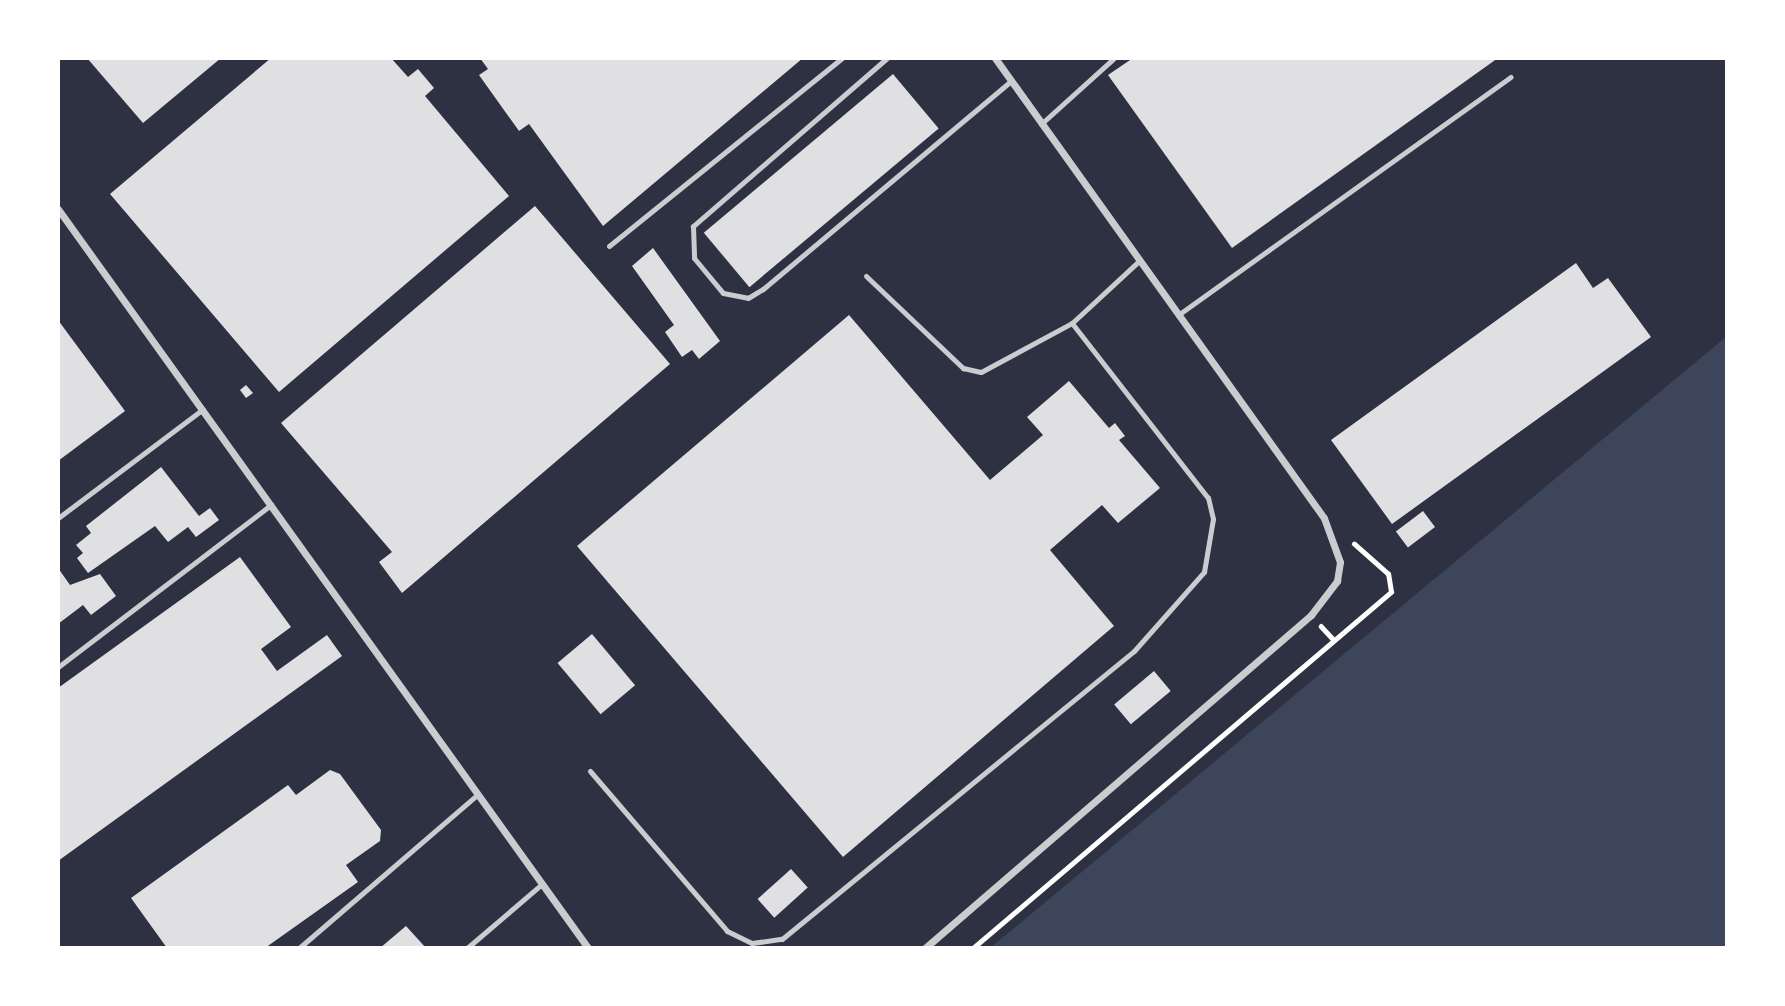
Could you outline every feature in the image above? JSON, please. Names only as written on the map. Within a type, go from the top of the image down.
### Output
[{"type":"street","points":[[925,948],[1326,599],[1340,562],[1324,518],[995,58]]},
{"type":"street","points":[[58,209],[589,948]]},
{"type":"lane","points":[[609,246],[842,58]]},
{"type":"lane","points":[[887,58],[698,219],[689,241],[694,258],[723,293],[748,298],[763,289],[1012,81]]},
{"type":"lane","points":[[1041,124],[1114,58]]},
{"type":"lane","points":[[1178,315],[1511,78]]},
{"type":"lane","points":[[866,276],[963,368],[981,372],[1072,323],[1139,261]]},
{"type":"lane","points":[[590,771],[727,931],[752,943],[782,939],[1134,651],[1204,572],[1213,519],[1208,498],[1072,323]]},
{"type":"lane","points":[[58,518],[203,409]]},
{"type":"lane","points":[[58,667],[271,506]]},
{"type":"lane","points":[[299,948],[478,794]]},
{"type":"lane","points":[[467,948],[542,884]]},
{"type":"path","points":[[973,948],[1391,592],[1388,574],[1324,518]]},
{"type":"shaded area","points":[[1727,336],[1727,948],[990,948]]},
{"type":"building","points":[[87,58],[221,58],[143,123]]},
{"type":"building","points":[[271,58],[391,58],[408,77],[418,69],[434,88],[425,96],[509,196],[279,392],[110,194]]},
{"type":"building","points":[[480,58],[803,58],[603,226],[529,124],[519,131],[479,75],[488,69]]},
{"type":"building","points":[[1133,58],[1498,58],[1232,248],[1108,75]]},
{"type":"building","points":[[893,74],[939,128],[749,287],[704,233]]},
{"type":"building","points":[[535,206],[670,364],[402,593],[379,562],[392,552],[281,423]]},
{"type":"building","points":[[653,248],[720,341],[699,359],[692,350],[682,357],[665,332],[674,325],[632,266]]},
{"type":"building","points":[[1576,263],[1593,288],[1608,278],[1651,337],[1392,524],[1331,440]]},
{"type":"building","points":[[849,315],[990,480],[1043,435],[1027,417],[1069,381],[1109,428],[1115,423],[1125,436],[1119,440],[1160,488],[1118,523],[1102,505],[1050,550],[1114,626],[843,857],[577,546]]},
{"type":"building","points":[[58,320],[125,411],[58,461]]},
{"type":"building","points":[[246,385],[253,393],[246,398],[240,390]]},
{"type":"building","points":[[161,467],[199,516],[210,508],[219,520],[196,537],[188,527],[168,542],[155,526],[88,573],[77,558],[83,553],[76,545],[91,533],[86,526]]},
{"type":"building","points":[[1423,511],[1435,527],[1408,547],[1396,531]]},
{"type":"building","points":[[240,557],[291,627],[261,649],[277,671],[327,635],[342,656],[58,861],[58,688]]},
{"type":"building","points":[[58,568],[70,585],[100,574],[116,596],[91,615],[83,605],[58,624]]},
{"type":"building","points":[[592,634],[635,685],[601,714],[558,663]]},
{"type":"building","points":[[1154,671],[1171,691],[1131,724],[1114,704]]},
{"type":"building","points":[[330,770],[340,774],[381,830],[380,841],[346,865],[358,882],[265,948],[167,948],[131,898],[288,785],[296,795]]},
{"type":"building","points":[[791,869],[808,888],[774,918],[758,899]]},
{"type":"building","points":[[406,926],[426,948],[380,948]]}]
